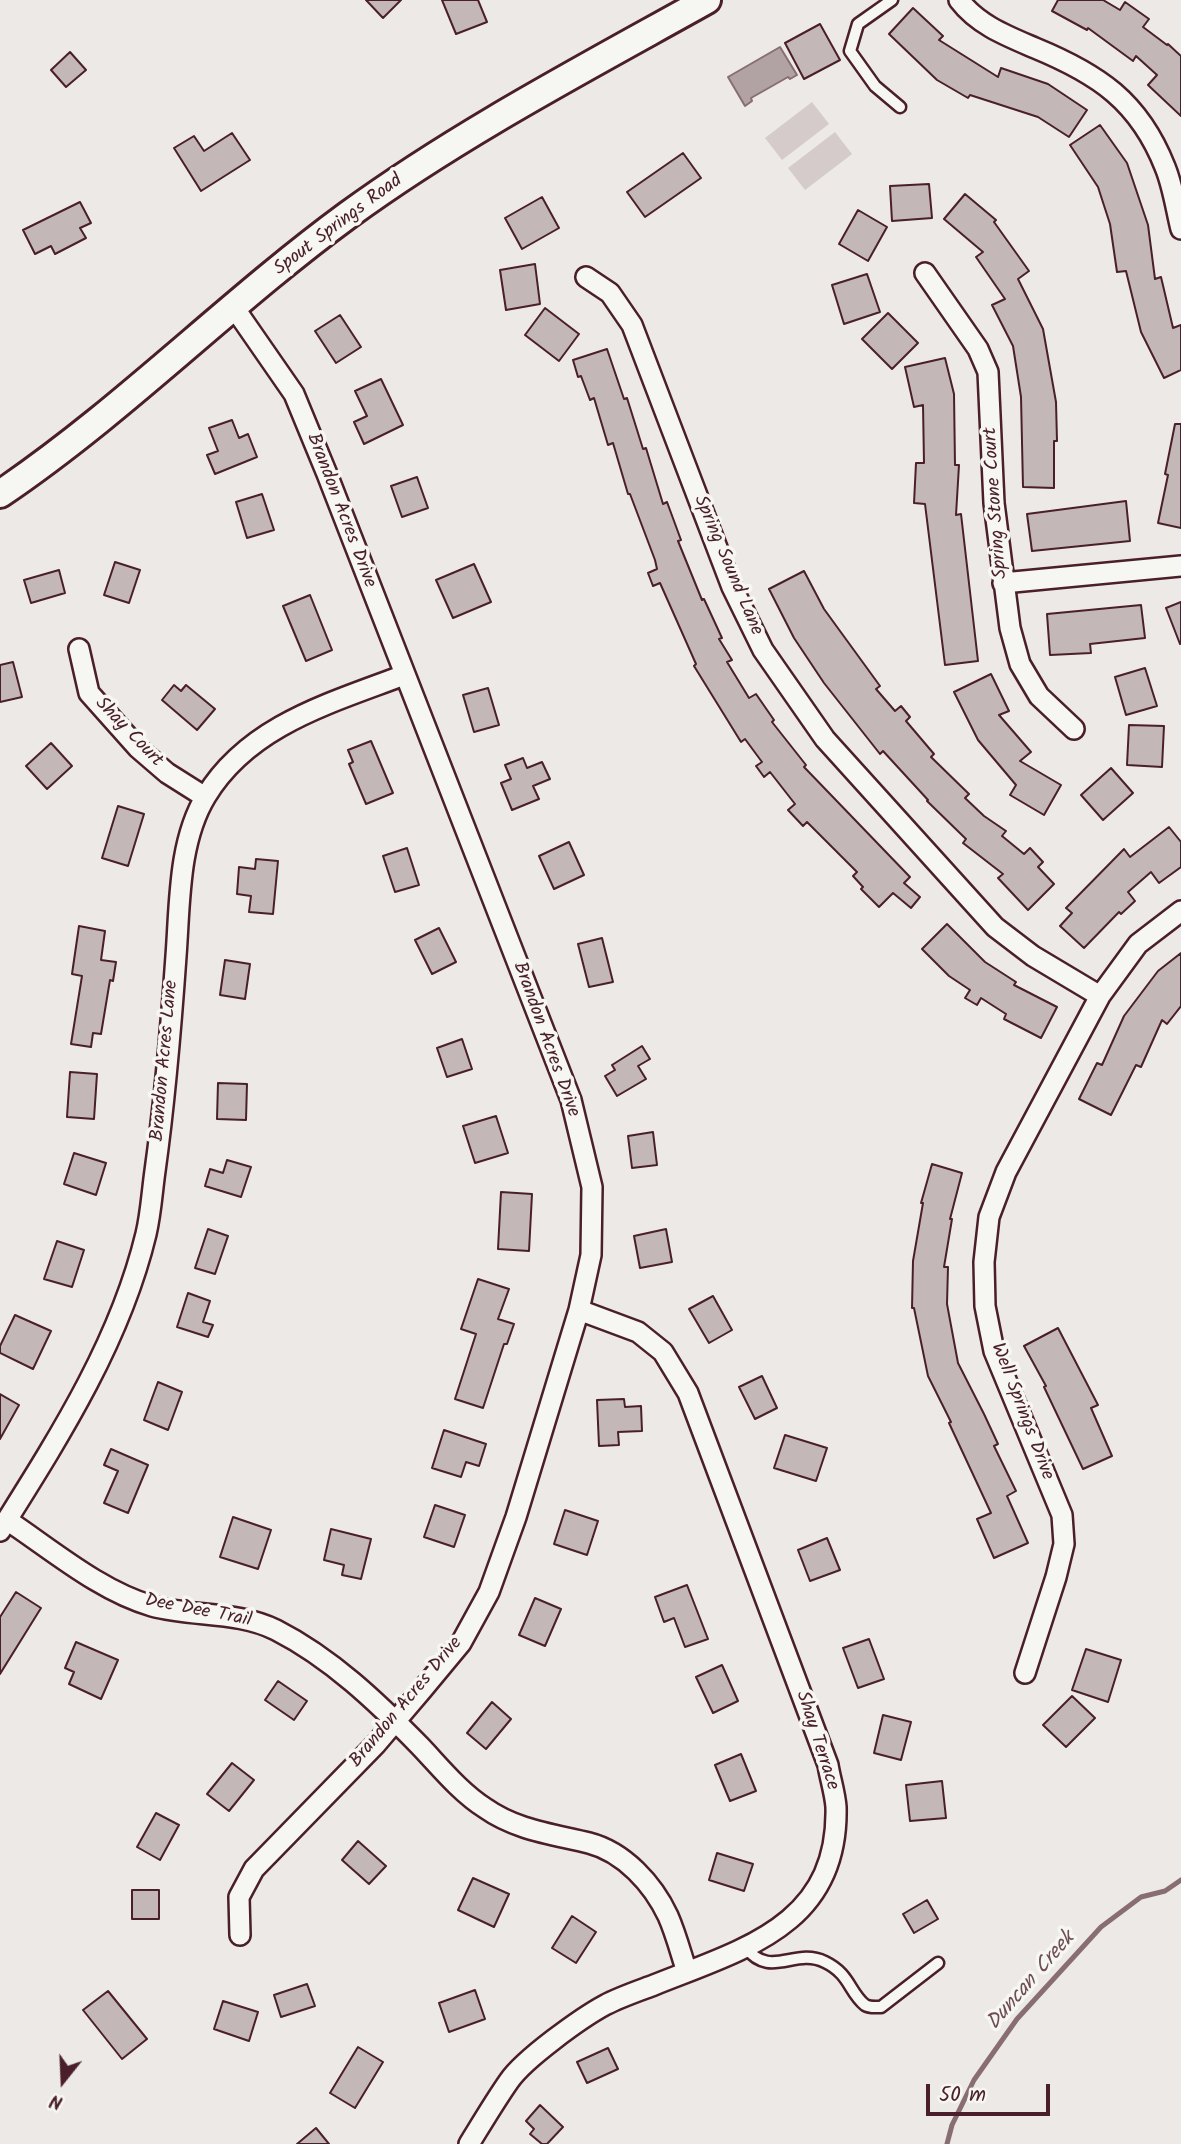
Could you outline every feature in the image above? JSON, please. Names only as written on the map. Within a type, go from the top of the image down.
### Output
[{"type":"street","name":"Spout Springs Road","points":[[0,494],[115,407],[233,306],[348,215],[416,169],[499,119],[707,0]]},
{"type":"street","points":[[959,0],[969,14],[1002,34],[1073,64],[1115,91],[1146,129],[1166,168],[1181,229]]},
{"type":"street","name":"Spring Stone Court","points":[[925,273],[978,349],[988,372],[994,503],[1010,628],[1020,664],[1039,696],[1074,729]]},
{"type":"street","name":"Spring Sound Lane","points":[[586,277],[610,293],[632,325],[732,587],[763,650],[825,739],[995,927],[1033,956],[1100,996]]},
{"type":"street","name":"Brandon Acres Drive","points":[[233,306],[294,394],[571,1100],[592,1187],[591,1255],[579,1310],[516,1517],[489,1592],[461,1643],[395,1721],[254,1869],[239,1897],[240,1935]]},
{"type":"street","points":[[1003,583],[1181,566]]},
{"type":"street","name":"Shay Court","points":[[79,649],[89,693],[138,748],[167,773],[205,797]]},
{"type":"street","name":"Brandon Acres Lane","points":[[4,1525],[90,1381],[121,1314],[146,1233],[165,1103],[185,859],[192,824],[205,797],[228,765],[259,740],[295,718],[404,676]]},
{"type":"street","name":"Well Springs Drive","points":[[1024,1672],[1058,1566],[1063,1544],[1062,1515],[994,1351],[985,1306],[984,1262],[989,1217],[1006,1172],[1100,996],[1138,944],[1181,911]]},
{"type":"street","name":"Shay Terrace","points":[[469,2144],[510,2078],[544,2047],[605,2005],[769,1936],[799,1912],[822,1879],[833,1845],[836,1805],[828,1765],[688,1393],[663,1352],[638,1332],[579,1310]]},
{"type":"street","name":"Dee Dee Trail","points":[[4,1525],[117,1593],[153,1606],[225,1615],[274,1628],[323,1657],[395,1721],[482,1806],[506,1822],[593,1844],[624,1859],[649,1886],[668,1916],[687,1972]]},
{"type":"lane","points":[[892,0],[858,24],[850,51],[875,86],[900,107]]},
{"type":"lane","points":[[745,1947],[757,1960],[765,1963],[805,1957],[822,1960],[845,1976],[864,2004],[871,2008],[881,2007],[938,1963]]},
{"type":"shaded area","points":[[780,47],[797,75],[790,79],[788,77],[751,98],[752,101],[745,106],[728,77]]},
{"type":"shaded area","points":[[812,102],[829,124],[782,160],[765,138]]},
{"type":"shaded area","points":[[835,132],[852,154],[805,190],[788,168]]},
{"type":"building","points":[[366,0],[401,0],[383,18]]},
{"type":"building","points":[[442,0],[478,0],[487,22],[456,34]]},
{"type":"building","points":[[1058,0],[1103,0],[1120,10],[1125,2],[1149,19],[1143,27],[1181,56],[1181,116],[1148,85],[1157,75],[1136,56],[1133,61],[1088,28],[1087,30],[1052,11]]},
{"type":"building","points":[[913,8],[943,36],[939,40],[998,77],[1001,68],[1048,84],[1087,110],[1069,137],[1038,117],[970,95],[968,98],[937,80],[889,34]]},
{"type":"building","points":[[820,24],[840,60],[804,79],[785,43]]},
{"type":"building","points":[[70,52],[86,70],[66,87],[51,70]]},
{"type":"building","points":[[1100,125],[1127,163],[1148,225],[1155,279],[1161,277],[1173,328],[1181,325],[1181,370],[1164,378],[1141,332],[1126,271],[1117,272],[1110,224],[1098,187],[1070,145]]},
{"type":"building","points":[[232,133],[250,160],[201,191],[174,148],[194,136],[204,151]]},
{"type":"building","points":[[683,153],[701,178],[645,217],[627,192]]},
{"type":"building","points":[[929,184],[932,218],[892,221],[890,186]]},
{"type":"building","points":[[965,194],[996,220],[994,222],[1029,271],[1018,279],[1043,329],[1056,402],[1054,488],[1023,487],[1021,397],[1013,346],[992,305],[1005,299],[976,257],[983,252],[944,219]]},
{"type":"building","points":[[542,197],[559,228],[522,249],[505,218]]},
{"type":"building","points":[[80,202],[91,223],[80,228],[86,238],[55,254],[51,246],[35,254],[23,230]]},
{"type":"building","points":[[858,210],[887,227],[868,261],[839,244]]},
{"type":"building","points":[[535,264],[540,304],[506,310],[500,270]]},
{"type":"building","points":[[867,274],[880,312],[844,324],[832,285]]},
{"type":"building","points":[[545,308],[579,334],[559,361],[525,335]]},
{"type":"building","points":[[888,313],[918,343],[892,369],[862,339]]},
{"type":"building","points":[[340,315],[361,347],[336,363],[315,331]]},
{"type":"building","points":[[607,349],[624,399],[627,398],[643,449],[646,448],[663,504],[667,502],[681,540],[678,541],[702,600],[704,599],[722,638],[719,639],[732,660],[727,662],[749,698],[756,694],[774,720],[772,722],[806,765],[804,767],[910,877],[904,883],[920,897],[911,908],[893,893],[879,907],[861,889],[863,887],[853,876],[857,872],[807,822],[803,826],[788,810],[795,804],[770,772],[764,777],[756,766],[762,762],[745,739],[741,742],[694,666],[696,664],[660,583],[653,586],[648,573],[657,569],[655,560],[628,494],[613,443],[608,445],[594,398],[590,400],[573,360]]},
{"type":"building","points":[[945,358],[954,394],[955,465],[959,465],[956,515],[961,514],[978,661],[945,665],[925,504],[914,503],[916,463],[924,463],[923,405],[914,407],[905,367]]},
{"type":"building","points":[[381,379],[403,425],[364,444],[354,422],[367,416],[355,391]]},
{"type":"building","points":[[232,420],[239,438],[248,434],[257,457],[215,474],[207,455],[218,451],[209,428]]},
{"type":"building","points":[[1175,424],[1181,424],[1181,528],[1158,523]]},
{"type":"building","points":[[417,477],[428,508],[402,517],[391,486]]},
{"type":"building","points":[[262,494],[274,530],[247,538],[236,502]]},
{"type":"building","points":[[1126,501],[1130,541],[1032,551],[1027,514]]},
{"type":"building","points":[[115,562],[140,570],[129,603],[104,595]]},
{"type":"building","points":[[474,564],[491,602],[453,618],[436,580]]},
{"type":"building","points":[[59,570],[65,593],[31,603],[24,580]]},
{"type":"building","points":[[804,571],[824,609],[880,686],[876,689],[895,711],[901,706],[910,717],[906,721],[934,754],[931,757],[969,794],[965,798],[984,816],[1006,831],[1002,836],[1024,854],[1030,848],[1043,862],[1038,867],[1054,884],[1028,910],[998,878],[1003,874],[963,843],[966,839],[927,801],[883,751],[880,754],[824,683],[794,638],[769,589]]},
{"type":"building","points":[[310,595],[332,650],[306,661],[283,606]]},
{"type":"building","points":[[1181,602],[1181,643],[1180,644],[1166,608]]},
{"type":"building","points":[[1141,605],[1145,638],[1090,644],[1091,653],[1050,655],[1047,614]]},
{"type":"building","points":[[13,662],[22,697],[0,702],[0,665]]},
{"type":"building","points":[[1145,668],[1157,706],[1126,715],[1115,677]]},
{"type":"building","points":[[991,674],[1009,711],[999,715],[1031,752],[1020,761],[1061,785],[1044,815],[1010,795],[1016,785],[978,740],[954,692]]},
{"type":"building","points":[[174,685],[181,691],[186,685],[215,709],[197,730],[162,700]]},
{"type":"building","points":[[488,688],[499,725],[474,732],[463,695]]},
{"type":"building","points":[[1129,725],[1164,726],[1162,767],[1127,765]]},
{"type":"building","points":[[371,741],[393,793],[366,804],[349,764],[353,762],[348,750]]},
{"type":"building","points":[[51,743],[72,766],[47,789],[26,766]]},
{"type":"building","points":[[523,758],[527,768],[542,762],[550,779],[533,786],[539,799],[512,810],[501,783],[511,779],[505,765]]},
{"type":"building","points":[[1111,768],[1133,793],[1103,820],[1081,795]]},
{"type":"building","points":[[118,806],[144,814],[128,866],[102,858]]},
{"type":"building","points":[[1169,827],[1181,842],[1181,867],[1159,883],[1151,872],[1128,892],[1135,901],[1121,914],[1119,912],[1084,948],[1060,926],[1072,913],[1066,908],[1124,849],[1130,857]]},
{"type":"building","points":[[569,842],[584,875],[554,889],[539,856]]},
{"type":"building","points":[[407,848],[419,885],[395,892],[383,856]]},
{"type":"building","points":[[256,859],[278,861],[273,914],[249,912],[251,896],[237,894],[239,867],[255,869]]},
{"type":"building","points":[[947,924],[985,962],[1016,982],[1014,985],[1057,1007],[1041,1038],[1004,1019],[1006,1014],[981,998],[977,1005],[965,998],[970,990],[949,976],[922,949]]},
{"type":"building","points":[[79,926],[105,931],[101,960],[116,962],[113,981],[110,980],[101,1034],[93,1033],[91,1047],[71,1044],[82,976],[72,974]]},
{"type":"building","points":[[439,928],[456,962],[432,974],[415,940]]},
{"type":"building","points":[[602,938],[613,982],[589,987],[578,944]]},
{"type":"building","points":[[1181,953],[1181,1006],[1167,1024],[1162,1020],[1141,1067],[1136,1065],[1111,1115],[1079,1099],[1097,1063],[1102,1065],[1124,1016],[1158,971]]},
{"type":"building","points":[[225,960],[250,964],[245,999],[220,995]]},
{"type":"building","points":[[462,1039],[472,1069],[447,1077],[437,1048]]},
{"type":"building","points":[[642,1046],[650,1059],[638,1066],[646,1079],[617,1096],[605,1076],[615,1070],[612,1065]]},
{"type":"building","points":[[70,1072],[97,1074],[94,1119],[67,1117]]},
{"type":"building","points":[[218,1083],[247,1084],[246,1120],[217,1119]]},
{"type":"building","points":[[496,1116],[508,1153],[475,1163],[463,1126]]},
{"type":"building","points":[[653,1132],[657,1165],[632,1168],[628,1136]]},
{"type":"building","points":[[74,1153],[106,1163],[96,1195],[64,1184]]},
{"type":"building","points":[[227,1160],[251,1167],[241,1197],[205,1186],[210,1169],[223,1173]]},
{"type":"building","points":[[932,1164],[962,1173],[950,1219],[944,1267],[948,1267],[947,1304],[958,1363],[998,1444],[994,1446],[1016,1491],[1007,1496],[1028,1543],[994,1558],[977,1519],[991,1513],[928,1376],[912,1308],[913,1261],[921,1203]]},
{"type":"building","points":[[501,1192],[532,1194],[529,1251],[498,1249]]},
{"type":"building","points":[[208,1229],[228,1236],[215,1274],[195,1268]]},
{"type":"building","points":[[666,1229],[672,1262],[640,1268],[634,1236]]},
{"type":"building","points":[[57,1241],[84,1250],[72,1287],[44,1279]]},
{"type":"building","points":[[478,1279],[509,1289],[498,1319],[514,1324],[507,1344],[504,1344],[483,1408],[455,1399],[476,1334],[461,1329]]},
{"type":"building","points":[[188,1293],[210,1301],[203,1322],[213,1325],[208,1337],[177,1327]]},
{"type":"building","points":[[713,1296],[732,1330],[709,1343],[689,1309]]},
{"type":"building","points":[[15,1315],[51,1331],[33,1369],[0,1353],[0,1346]]},
{"type":"building","points":[[1058,1328],[1098,1405],[1091,1408],[1112,1456],[1083,1469],[1044,1387],[1046,1386],[1024,1346]]},
{"type":"building","points":[[762,1376],[777,1408],[755,1419],[739,1387]]},
{"type":"building","points":[[158,1382],[182,1392],[168,1430],[144,1420]]},
{"type":"building","points":[[0,1394],[19,1405],[0,1439]]},
{"type":"building","points":[[624,1399],[625,1407],[641,1406],[642,1431],[618,1432],[619,1445],[599,1446],[597,1400]]},
{"type":"building","points":[[444,1430],[486,1444],[479,1466],[466,1462],[461,1477],[432,1468]]},
{"type":"building","points":[[785,1435],[827,1448],[816,1481],[774,1468]]},
{"type":"building","points":[[111,1449],[148,1465],[128,1513],[104,1503],[118,1471],[104,1465]]},
{"type":"building","points":[[435,1505],[465,1515],[454,1547],[424,1537]]},
{"type":"building","points":[[565,1510],[598,1521],[587,1555],[554,1544]]},
{"type":"building","points":[[233,1517],[271,1530],[258,1569],[220,1557]]},
{"type":"building","points":[[331,1529],[371,1539],[361,1579],[342,1575],[344,1565],[324,1560]]},
{"type":"building","points":[[827,1538],[840,1570],[810,1581],[798,1550]]},
{"type":"building","points":[[687,1585],[708,1639],[685,1647],[674,1618],[664,1622],[655,1597]]},
{"type":"building","points":[[16,1592],[41,1608],[0,1674],[0,1617]]},
{"type":"building","points":[[535,1598],[561,1609],[545,1646],[519,1635]]},
{"type":"building","points":[[869,1639],[884,1679],[858,1688],[843,1648]]},
{"type":"building","points":[[76,1642],[118,1660],[101,1699],[69,1684],[74,1672],[65,1668]]},
{"type":"building","points":[[1086,1649],[1121,1660],[1108,1702],[1072,1690]]},
{"type":"building","points":[[722,1665],[738,1701],[713,1713],[696,1677]]},
{"type":"building","points":[[278,1681],[307,1701],[294,1720],[265,1700]]},
{"type":"building","points":[[1072,1696],[1095,1718],[1066,1747],[1043,1725]]},
{"type":"building","points":[[492,1702],[511,1719],[486,1749],[467,1733]]},
{"type":"building","points":[[883,1715],[911,1722],[901,1760],[874,1753]]},
{"type":"building","points":[[741,1754],[756,1791],[730,1801],[715,1765]]},
{"type":"building","points":[[232,1763],[254,1780],[229,1811],[207,1794]]},
{"type":"building","points":[[942,1781],[946,1818],[910,1821],[906,1785]]},
{"type":"building","points":[[156,1813],[179,1825],[160,1860],[137,1847]]},
{"type":"building","points":[[358,1841],[386,1866],[369,1884],[342,1860]]},
{"type":"building","points":[[717,1853],[753,1864],[744,1891],[709,1880]]},
{"type":"building","points":[[473,1878],[509,1894],[494,1927],[458,1910]]},
{"type":"building","points":[[132,1890],[159,1890],[159,1919],[132,1919]]},
{"type":"building","points":[[927,1900],[938,1919],[914,1933],[903,1914]]},
{"type":"building","points":[[572,1916],[596,1932],[576,1963],[552,1948]]},
{"type":"building","points":[[307,1984],[315,2006],[281,2017],[274,1995]]},
{"type":"building","points":[[475,1990],[485,2019],[449,2032],[439,2003]]},
{"type":"building","points":[[108,1991],[147,2039],[122,2059],[83,2010]]},
{"type":"building","points":[[223,2001],[258,2012],[249,2041],[214,2029]]},
{"type":"building","points":[[358,2047],[383,2062],[355,2108],[330,2093]]},
{"type":"building","points":[[608,2048],[618,2069],[587,2083],[577,2062]]},
{"type":"building","points":[[540,2105],[563,2127],[547,2144],[542,2144],[530,2134],[534,2129],[526,2121]]},
{"type":"building","points":[[316,2128],[329,2144],[297,2144]]},
{"type":"waterway","name":"Duncan Creek","points":[[947,2144],[952,2125],[974,2080],[1017,2019],[1101,1927],[1141,1897],[1165,1891],[1181,1880]]}]
